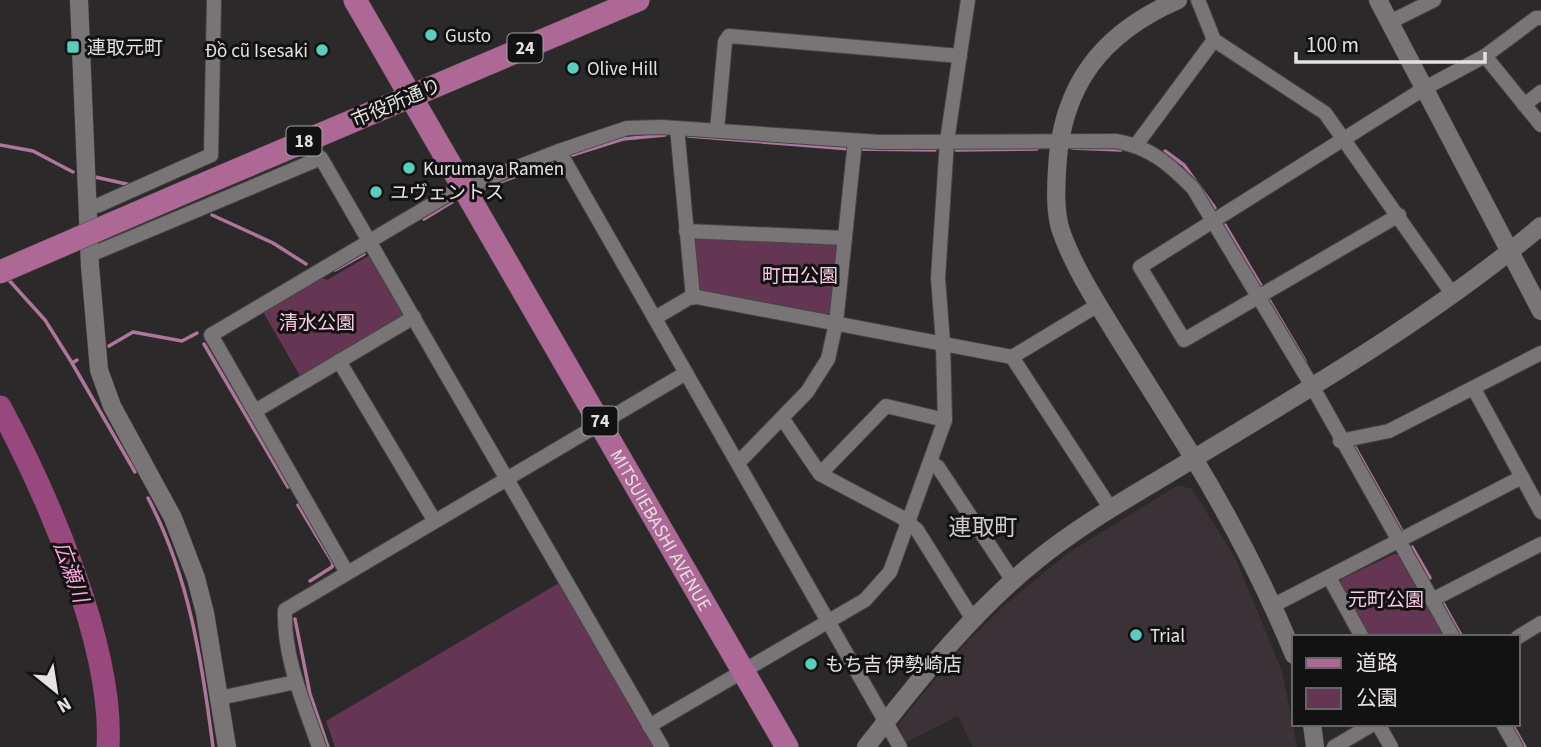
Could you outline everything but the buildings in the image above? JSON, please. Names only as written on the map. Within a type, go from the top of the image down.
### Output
[{"type":"main road","name":"MITSUIEBASHI AVENUE","points":[[355,0],[788,747]]},
{"type":"main road","name":"市役所通り","points":[[0,272],[638,0]]},
{"type":"street","points":[[79,0],[87,207],[96,356],[101,382],[163,498],[196,578],[227,747]]},
{"type":"street","points":[[87,207],[111,200],[211,155],[214,0]]},
{"type":"street","points":[[649,726],[865,600],[883,582],[909,522],[944,420],[943,343],[938,278],[947,141],[968,0]]},
{"type":"street","points":[[1178,0],[1127,27],[1096,57],[1077,86],[1058,138],[1056,198],[1059,225],[1070,253],[1098,304],[1194,459],[1273,605],[1292,650]]},
{"type":"street","points":[[1198,0],[1214,40],[1325,113],[1453,295]]},
{"type":"street","points":[[1378,0],[1541,311]]},
{"type":"street","points":[[1390,22],[1434,0]]},
{"type":"street","points":[[1399,215],[1184,340],[1140,267],[1425,88],[1485,56],[1536,18],[1541,18]]},
{"type":"street","points":[[717,130],[725,42],[729,36],[960,56]]},
{"type":"street","points":[[1136,145],[1214,40]]},
{"type":"street","points":[[1485,56],[1541,125]]},
{"type":"street","points":[[1524,104],[1541,92]]},
{"type":"street","points":[[346,571],[211,335],[463,187],[627,128],[717,130],[855,141],[1058,138],[1136,145],[1150,151],[1178,172],[1193,188],[1312,386],[1340,441],[1452,635]]},
{"type":"street","points":[[677,128],[693,297]]},
{"type":"street","points":[[738,463],[822,372],[836,323],[855,141]]},
{"type":"street","points":[[559,151],[887,720],[900,747]]},
{"type":"street","points":[[90,255],[321,158],[662,747]]},
{"type":"street","points":[[866,747],[972,618],[1040,558],[1111,509],[1312,386],[1453,295],[1541,226]]},
{"type":"street","points":[[686,231],[845,238]]},
{"type":"street","points":[[655,318],[693,297],[1012,357],[1098,304]]},
{"type":"street","points":[[255,411],[414,317]]},
{"type":"street","points":[[1340,441],[1389,431],[1541,353]]},
{"type":"street","points":[[1012,357],[1111,509]]},
{"type":"street","points":[[339,361],[434,520]]},
{"type":"street","points":[[320,747],[296,682],[285,610],[346,571],[686,373]]},
{"type":"street","points":[[1474,389],[1541,512]]},
{"type":"street","points":[[820,474],[886,406],[944,420]]},
{"type":"street","points":[[782,418],[820,474],[909,522],[972,618]]},
{"type":"street","points":[[930,462],[938,467],[1013,581]]},
{"type":"street","points":[[1273,605],[1522,477]]},
{"type":"street","points":[[1432,600],[1541,544]]},
{"type":"street","points":[[1329,577],[1361,635]]},
{"type":"street","points":[[1520,636],[1541,623]]},
{"type":"street","points":[[219,698],[296,682]]},
{"type":"street","points":[[1312,726],[1315,747]]},
{"type":"street","points":[[1334,747],[1372,726]]},
{"type":"street","points":[[1377,726],[1391,747]]},
{"type":"street","points":[[1504,726],[1516,747]]},
{"type":"shaded area","points":[[1178,485],[1192,489],[1236,559],[1282,671],[1297,747],[973,747],[958,716],[906,742],[898,724],[963,646],[1007,603],[1068,553]]},
{"type":"green space","name":"町田公園","points":[[698,237],[834,242],[837,247],[832,311],[826,315],[702,291],[698,286],[693,240]]},
{"type":"green space","name":"清水公園","points":[[370,255],[403,312],[402,317],[300,376],[262,310],[320,277],[327,280]]},
{"type":"green space","name":"元町公園","points":[[1394,554],[1399,555],[1444,635],[1368,635],[1339,584],[1342,579]]},
{"type":"green space","points":[[559,583],[655,747],[335,747],[326,721]]},
{"type":"waterway","points":[[572,155],[623,139],[665,135]]},
{"type":"waterway","points":[[688,136],[850,149]]},
{"type":"waterway","points":[[0,145],[33,151],[73,172]]},
{"type":"waterway","points":[[1072,148],[1121,150]]},
{"type":"waterway","points":[[858,149],[935,150]]},
{"type":"waterway","points":[[956,150],[1037,149]]},
{"type":"waterway","points":[[1165,151],[1184,165],[1215,208]]},
{"type":"waterway","points":[[484,188],[552,163]]},
{"type":"waterway","points":[[95,177],[131,185]]},
{"type":"waterway","points":[[424,219],[452,202]]},
{"type":"waterway","points":[[212,215],[273,243],[306,264]]},
{"type":"waterway","points":[[1225,225],[1263,289]]},
{"type":"waterway","points":[[335,270],[364,254]]},
{"type":"waterway","points":[[7,278],[45,320],[72,363],[77,360]]},
{"type":"waterway","points":[[1269,300],[1305,361]]},
{"type":"waterway","points":[[109,346],[133,332],[182,341],[197,333]]},
{"type":"waterway","points":[[204,344],[288,487]]},
{"type":"waterway","points":[[72,363],[135,472]]},
{"type":"waterway","name":"広瀬川","points":[[0,407],[38,483],[74,572],[89,618],[107,707],[108,747]]},
{"type":"waterway","points":[[1355,447],[1402,531]]},
{"type":"waterway","points":[[148,498],[184,588],[204,683],[213,747]]},
{"type":"waterway","points":[[298,505],[333,563],[332,567],[310,581]]},
{"type":"waterway","points":[[1412,547],[1430,578]]},
{"type":"waterway","points":[[1443,603],[1461,635]]},
{"type":"waterway","points":[[295,619],[310,694],[328,747]]},
{"type":"waterway","points":[[1513,726],[1525,747]]},
{"type":"place","name":"Gusto","points":[[431,35]]},
{"type":"place","name":"連取元町","points":[[73,47]]},
{"type":"place","name":"Đồ cũ Isesaki","points":[[322,50]]},
{"type":"place","name":"Olive Hill","points":[[573,68]]},
{"type":"place","name":"Kurumaya Ramen","points":[[409,168]]},
{"type":"place","name":"ユヴェントス","points":[[376,192]]},
{"type":"place","name":"Trial","points":[[1136,635]]},
{"type":"place","name":"もち吉 伊勢崎店","points":[[811,664]]},
{"type":"district","name":"連取町","points":[[983,527]]}]
